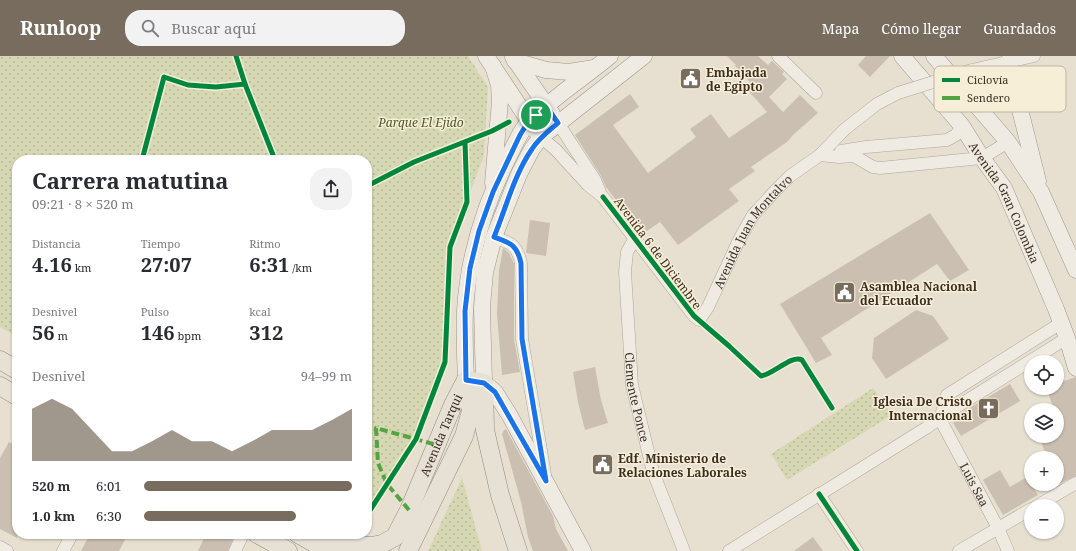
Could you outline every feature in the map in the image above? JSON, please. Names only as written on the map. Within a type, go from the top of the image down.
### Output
[{"type":"main road","name":"Avenida Tarqui","points":[[322,547],[371,546],[382,544],[395,537],[409,510],[453,405],[466,380],[465,311],[470,268],[479,231],[493,192],[506,163],[528,122],[610,56]]},
{"type":"main road","points":[[505,551],[484,481],[482,455],[485,430],[482,307],[485,272],[494,237],[519,174],[532,148],[558,123],[644,56]]},
{"type":"main road","name":"Avenida Gran Colombia","points":[[902,56],[934,93]]},
{"type":"main road","points":[[934,56],[943,66]]},
{"type":"main road","points":[[514,58],[546,70],[568,72],[596,68]]},
{"type":"main road","name":"Avenida 6 de Diciembre","points":[[514,58],[558,123]]},
{"type":"main road","points":[[489,61],[499,85],[500,101],[493,172],[493,192]]},
{"type":"main road","name":"Avenida 6 de Diciembre","points":[[489,61],[528,122],[541,138]]},
{"type":"main road","name":"Avenida Gran Colombia","points":[[950,112],[962,126],[982,158],[1004,188],[1032,251],[1064,330],[1076,368]]},
{"type":"main road","points":[[982,112],[1008,142],[1041,192],[1076,270]]},
{"type":"main road","points":[[1021,112],[1041,192]]},
{"type":"main road","points":[[0,360],[12,367]]},
{"type":"main road","points":[[408,551],[464,436],[471,411],[466,380],[484,383],[495,392],[546,481],[583,551]]},
{"type":"main road","points":[[0,386],[12,393]]},
{"type":"main road","points":[[485,430],[500,495],[518,551]]},
{"type":"main road","points":[[266,539],[288,551]]},
{"type":"main road","points":[[307,539],[322,547]]},
{"type":"street","points":[[778,56],[816,93]]},
{"type":"street","name":"Avenida Juan Montalvo","points":[[985,66],[1007,59],[1034,56]]},
{"type":"street","name":"Avenida Juan Montalvo","points":[[699,320],[708,307],[739,240],[753,215],[775,190],[790,176],[820,155],[845,129],[876,104],[898,93],[934,82]]},
{"type":"street","name":"Avenida 6 de Diciembre","points":[[558,123],[595,180],[603,197],[696,319],[699,320]]},
{"type":"street","name":"Avenida Juan Montalvo","points":[[820,155],[866,147],[947,140],[956,135],[962,126]]},
{"type":"street","name":"Avenida 6 de Diciembre","points":[[541,138],[556,150],[588,185],[603,197]]},
{"type":"street","points":[[820,155],[839,157],[854,156],[873,167],[880,168],[982,158],[1008,142]]},
{"type":"street","points":[[494,237],[509,242],[518,251],[521,263],[522,339],[546,481]]},
{"type":"street","name":"Clemente Ponce","points":[[635,238],[627,252],[624,272],[632,385],[653,472],[684,551]]},
{"type":"street","points":[[729,551],[940,419],[1064,330]]},
{"type":"street","name":"Luis Saa","points":[[940,419],[998,528],[1008,551]]},
{"type":"street","points":[[1049,499],[1076,483]]},
{"type":"street","points":[[819,494],[857,551]]},
{"type":"street","points":[[959,551],[1024,513]]},
{"type":"street","points":[[63,551],[69,539]]},
{"type":"street","points":[[71,551],[77,539]]},
{"type":"street","points":[[235,551],[241,539]]},
{"type":"street","points":[[0,547],[7,551]]},
{"type":"green space","name":"Parque El Ejido","points":[[0,56],[468,56],[488,87],[484,155],[450,247],[445,362],[416,439],[372,507],[372,155],[12,155],[12,334],[0,327]]},
{"type":"green space","points":[[873,388],[892,415],[787,480],[771,454]]},
{"type":"green space","points":[[462,478],[482,551],[428,551]]},
{"type":"building","points":[[727,56],[758,56],[768,65],[772,61],[784,72],[782,74],[787,79],[769,97],[783,112],[800,95],[818,113],[787,142],[751,167],[755,171],[729,189],[739,201],[678,245],[660,222],[647,231],[634,220],[631,220],[606,187],[601,176],[575,135],[630,94],[639,107],[613,125],[648,173],[696,137],[690,129],[711,114],[729,138],[767,112],[745,87],[750,82]]},
{"type":"building","points":[[866,56],[890,56],[870,77],[858,65]]},
{"type":"building","name":"Asamblea Nacional del Ecuador","points":[[930,213],[969,270],[950,281],[937,264],[821,338],[832,355],[816,363],[780,304]]},
{"type":"building","points":[[530,220],[550,223],[546,256],[526,253]]},
{"type":"building","points":[[503,248],[509,253],[514,264],[514,339],[520,372],[502,375],[497,314],[499,270]]},
{"type":"building","name":"Asamblea Nacional del Ecuador","points":[[916,310],[933,316],[949,339],[886,379],[872,358],[874,338]]},
{"type":"building","points":[[595,367],[601,400],[608,423],[585,430],[573,372]]},
{"type":"building","points":[[1076,377],[1076,476],[1064,482],[1064,451],[1044,451],[1042,443],[1064,443],[1064,403],[1052,403],[1049,395],[1064,395],[1064,381]]},
{"type":"building","name":"Iglesia De Cristo Internacional","points":[[1010,384],[1020,401],[961,436],[953,423],[956,416]]},
{"type":"building","points":[[506,429],[553,516],[556,529],[568,551],[533,551],[528,537],[521,502],[502,434]]},
{"type":"building","points":[[9,442],[12,444],[12,535],[0,529],[0,458]]},
{"type":"building","points":[[1000,470],[1010,487],[1024,479],[1024,491],[1036,491],[1038,495],[1031,499],[1024,499],[1024,503],[1003,515],[983,480]]},
{"type":"building","points":[[813,537],[823,551],[794,551]]},
{"type":"building","points":[[87,539],[125,539],[119,551],[81,551]]},
{"type":"building","points":[[204,539],[233,539],[228,551],[198,551]]},
{"type":"marked path","points":[[409,510],[387,484],[378,463],[376,428],[437,445]]},
{"type":"cycle path","points":[[236,56],[245,84],[273,155]]},
{"type":"cycle path","points":[[143,155],[164,77],[188,85],[216,87],[245,84]]},
{"type":"cycle path","points":[[372,183],[414,162],[492,131],[509,122]]},
{"type":"cycle path","points":[[372,507],[416,439],[445,362],[450,247],[467,202],[465,142]]},
{"type":"cycle path","points":[[603,197],[694,316],[761,376],[793,360],[802,360],[832,408]]},
{"type":"cycle path","points":[[819,494],[857,551]]},
{"type":"place","name":"Embajada de Egipto","points":[[691,79]]},
{"type":"place","name":"Asamblea Nacional del Ecuador","points":[[845,293]]},
{"type":"place","name":"Iglesia De Cristo Internacional","points":[[988,408]]},
{"type":"place","name":"Edf. Ministerio de Relaciones Laborales","points":[[602,465]]},
{"type":"route","points":[[546,106],[558,123],[532,148],[519,174],[494,237],[509,242],[518,251],[521,263],[522,339],[546,481],[495,392],[484,383],[466,380],[465,311],[470,268],[479,231],[493,192],[520,135],[528,122],[536,115],[546,106]]}]
